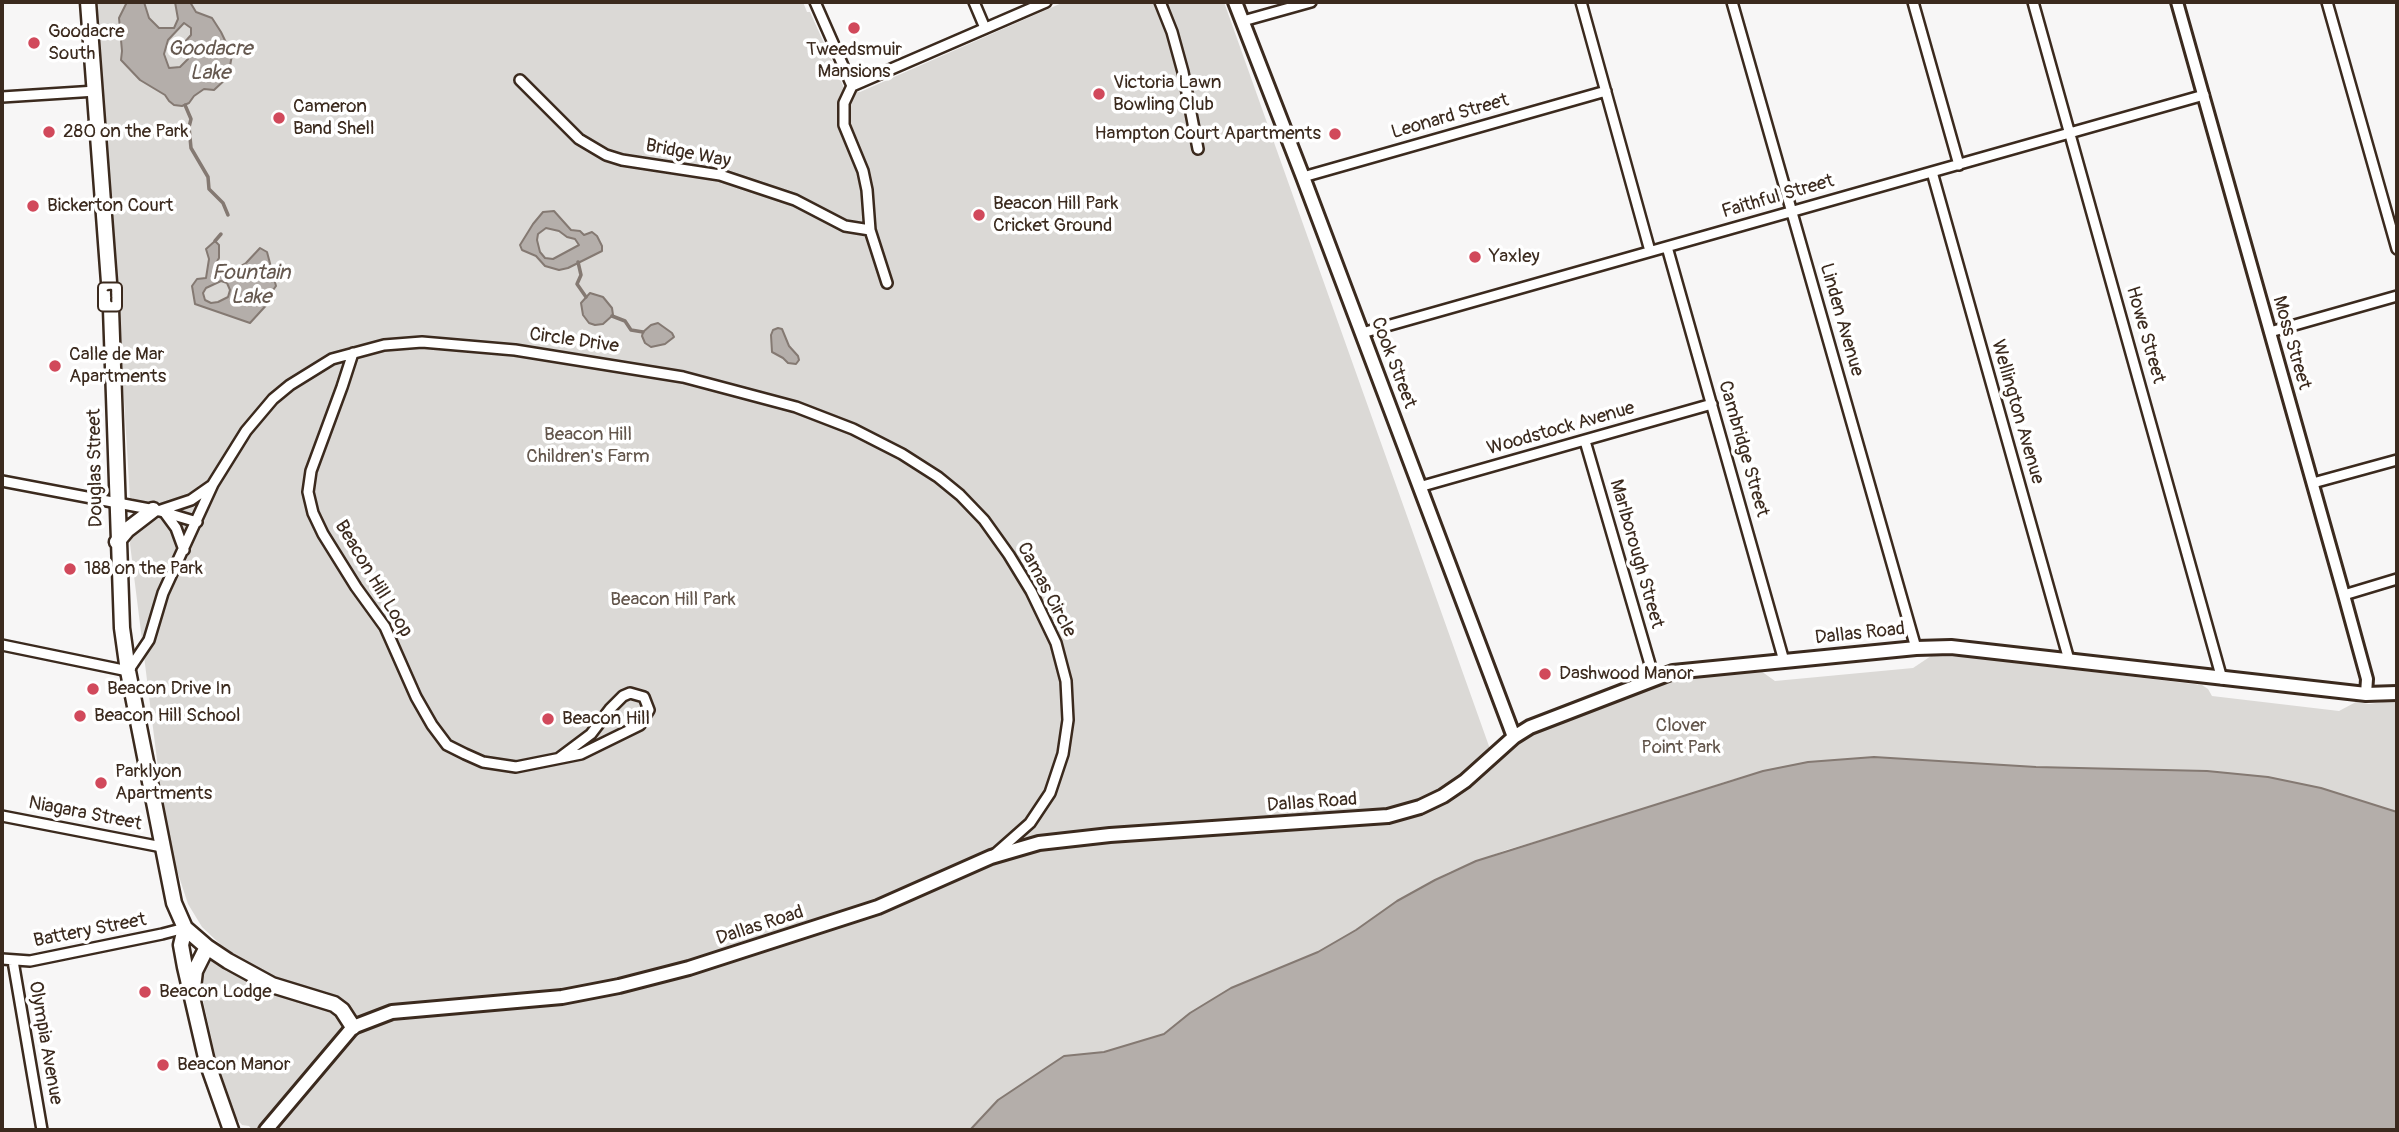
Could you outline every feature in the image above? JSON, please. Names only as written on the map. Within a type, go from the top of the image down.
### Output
[{"type":"main road","name":"Douglas Street","points":[[88,2],[111,309],[122,628],[162,847],[174,903],[184,928],[181,945],[194,1006],[213,1081],[231,1130]]},
{"type":"main road","name":"Cook Street","points":[[1235,2],[1514,737]]},
{"type":"main road","points":[[117,542],[127,530],[159,511]]},
{"type":"main road","name":"Dallas Road","points":[[266,1130],[353,1027],[392,1012],[409,1008],[562,997],[677,971],[725,958],[878,907],[991,857],[1039,843],[1070,838],[1388,816],[1420,807],[1443,796],[1465,781],[1514,737],[1530,727],[1654,678],[1691,669],[1951,647],[2366,694],[2397,693]]},
{"type":"main road","points":[[184,928],[236,966],[272,985],[334,1004],[342,1010],[353,1027]]},
{"type":"main road","name":"Douglas Street","points":[[194,1006],[192,984],[195,971],[207,947]]},
{"type":"street","points":[[815,2],[852,86]]},
{"type":"street","points":[[974,2],[985,28]]},
{"type":"street","points":[[887,282],[870,230],[863,171],[844,125],[844,103],[852,86],[1045,2]]},
{"type":"street","points":[[1160,2],[1183,72],[1198,149]]},
{"type":"street","points":[[1243,21],[1311,2]]},
{"type":"street","points":[[1581,2],[1650,251]]},
{"type":"street","name":"Linden Avenue","points":[[1732,2],[1916,648]]},
{"type":"street","points":[[1913,2],[1959,165]]},
{"type":"street","name":"Howe Street","points":[[2033,2],[2222,678]]},
{"type":"street","name":"Moss Street","points":[[2177,2],[2367,679],[2366,694]]},
{"type":"street","points":[[2327,2],[2397,249]]},
{"type":"street","name":"Bridge Way","points":[[520,80],[579,139],[606,155],[622,160],[720,175],[794,200],[845,226],[870,230]]},
{"type":"street","points":[[2,97],[96,91]]},
{"type":"street","name":"Leonard Street","points":[[1303,177],[1606,91]]},
{"type":"street","name":"Faithful Street","points":[[1362,333],[2204,95]]},
{"type":"street","name":"Wellington Avenue","points":[[1933,172],[2069,660]]},
{"type":"street","name":"Cambridge Street","points":[[1667,247],[1784,661]]},
{"type":"street","points":[[2270,332],[2397,296]]},
{"type":"street","name":"Circle Drive","points":[[128,671],[149,640],[163,593],[213,484],[246,431],[274,400],[311,372],[332,359],[384,345],[422,342],[515,350],[672,375],[796,407],[853,429],[889,447],[938,477],[960,495]]},
{"type":"street","name":"Beacon Hill Loop","points":[[352,352],[311,471],[308,492],[313,513],[323,534],[385,627],[416,697],[447,745],[483,762],[516,767],[581,754],[640,725],[649,710],[644,697],[630,693],[622,696],[592,734],[559,758]]},
{"type":"street","name":"Woodstock Avenue","points":[[1419,487],[1713,404]]},
{"type":"street","name":"Marlborough Street","points":[[1585,441],[1654,678]]},
{"type":"street","points":[[2313,483],[2397,460]]},
{"type":"street","points":[[2,481],[159,511],[197,522]]},
{"type":"street","name":"Circle Drive","points":[[159,511],[191,500],[213,484]]},
{"type":"street","name":"Camas Circle","points":[[960,495],[998,538],[1041,609],[1060,654],[1069,707],[1066,743],[1050,793],[1030,823],[991,857]]},
{"type":"street","points":[[159,511],[172,521],[184,550]]},
{"type":"street","points":[[2344,595],[2397,579]]},
{"type":"street","points":[[2,645],[128,671]]},
{"type":"street","name":"Niagara Street","points":[[2,816],[162,847]]},
{"type":"street","name":"Battery Street","points":[[2,959],[30,961],[184,928]]},
{"type":"street","name":"Olympia Avenue","points":[[13,961],[42,1130]]},
{"type":"green space","name":"Beacon Hill Park","points":[[94,2],[803,2],[845,90],[860,92],[1064,2],[1224,2],[1495,763],[1516,745],[1543,729],[1675,680],[1761,671],[1775,681],[1913,668],[1931,656],[1967,657],[2202,685],[2212,696],[2339,711],[2356,702],[2369,704],[2397,700],[2397,812],[2321,788],[2268,777],[2208,771],[2036,767],[1874,757],[1808,762],[1731,780],[1618,818],[1506,850],[1449,872],[1397,901],[1356,930],[1318,952],[1231,988],[1190,1013],[1164,1034],[1104,1052],[1064,1057],[998,1100],[970,1130],[252,1130],[236,1118],[216,1059],[197,973],[220,944],[202,927],[188,904],[167,840],[130,544],[133,498],[130,499],[118,300]]},
{"type":"water","name":"Goodacre Lake","points":[[127,2],[144,2],[149,18],[159,28],[174,28],[178,19],[175,2],[190,2],[196,12],[212,18],[221,32],[232,55],[228,77],[214,90],[204,89],[189,103],[174,105],[165,95],[140,80],[121,60],[119,18]],"holes":[[[184,23],[191,28],[191,35],[183,44],[188,52],[188,59],[180,67],[169,68],[164,54],[168,40]]]},
{"type":"water","points":[[554,211],[571,230],[580,231],[584,235],[592,232],[597,236],[602,251],[568,268],[559,270],[545,266],[536,256],[522,250],[520,245],[543,212]],"holes":[[[546,228],[575,239],[579,245],[553,259],[545,258],[540,252],[538,234]]]},
{"type":"water","name":"Fountain Lake","points":[[215,241],[219,245],[219,258],[214,267],[223,276],[246,263],[260,248],[267,252],[276,286],[271,293],[271,300],[250,323],[195,304],[192,286],[197,279],[206,278],[209,259],[206,249]],"holes":[[[221,281],[227,283],[230,290],[228,297],[211,303],[205,300],[203,293],[206,288]]]},
{"type":"water","points":[[590,293],[603,297],[612,308],[613,315],[603,324],[589,323],[583,315],[581,303]]},
{"type":"water","points":[[658,323],[674,337],[665,344],[651,347],[645,343],[643,332]]},
{"type":"water","points":[[782,329],[789,346],[798,356],[796,364],[788,363],[772,352],[771,335],[773,330]]},
{"type":"water","points":[[1874,757],[2036,767],[2207,771],[2268,777],[2321,788],[2397,812],[2397,1130],[970,1130],[998,1100],[1064,1056],[1104,1052],[1164,1034],[1190,1013],[1231,988],[1318,952],[1356,930],[1397,901],[1476,861],[1763,771],[1808,762]]},
{"type":"waterway","points":[[185,105],[191,119],[191,148],[208,177],[209,189],[223,203],[228,215]]},
{"type":"waterway","points":[[215,241],[221,234]]},
{"type":"waterway","points":[[578,262],[581,275],[577,284],[586,297]]},
{"type":"waterway","points":[[612,316],[625,321],[631,330],[643,332]]},
{"type":"place","name":"Tweedsmuir Mansions","points":[[854,28]]},
{"type":"place","name":"Goodacre South","points":[[34,43]]},
{"type":"place","name":"Victoria Lawn Bowling Club","points":[[1099,94]]},
{"type":"place","name":"Cameron Band Shell","points":[[279,118]]},
{"type":"place","name":"280 on the Park","points":[[49,132]]},
{"type":"place","name":"Hampton Court Apartments","points":[[1335,134]]},
{"type":"place","name":"Bickerton Court","points":[[33,206]]},
{"type":"place","name":"Beacon Hill Park Cricket Ground","points":[[979,215]]},
{"type":"place","name":"Yaxley","points":[[1475,257]]},
{"type":"place","name":"Calle de Mar Apartments","points":[[55,366]]},
{"type":"place","name":"188 on the Park","points":[[70,569]]},
{"type":"place","name":"Dashwood Manor","points":[[1545,674]]},
{"type":"place","name":"Beacon Drive In","points":[[93,689]]},
{"type":"place","name":"Beacon Hill School","points":[[80,716]]},
{"type":"place","name":"Beacon Hill","points":[[548,719]]},
{"type":"place","name":"Parklyon Apartments","points":[[101,783]]},
{"type":"place","name":"Beacon Lodge","points":[[145,992]]},
{"type":"place","name":"Beacon Manor","points":[[163,1065]]},
{"type":"park label","name":"Beacon Hill Children's Farm","points":[[588,446]]},
{"type":"park label","name":"Clover Point Park","points":[[1681,737]]}]
